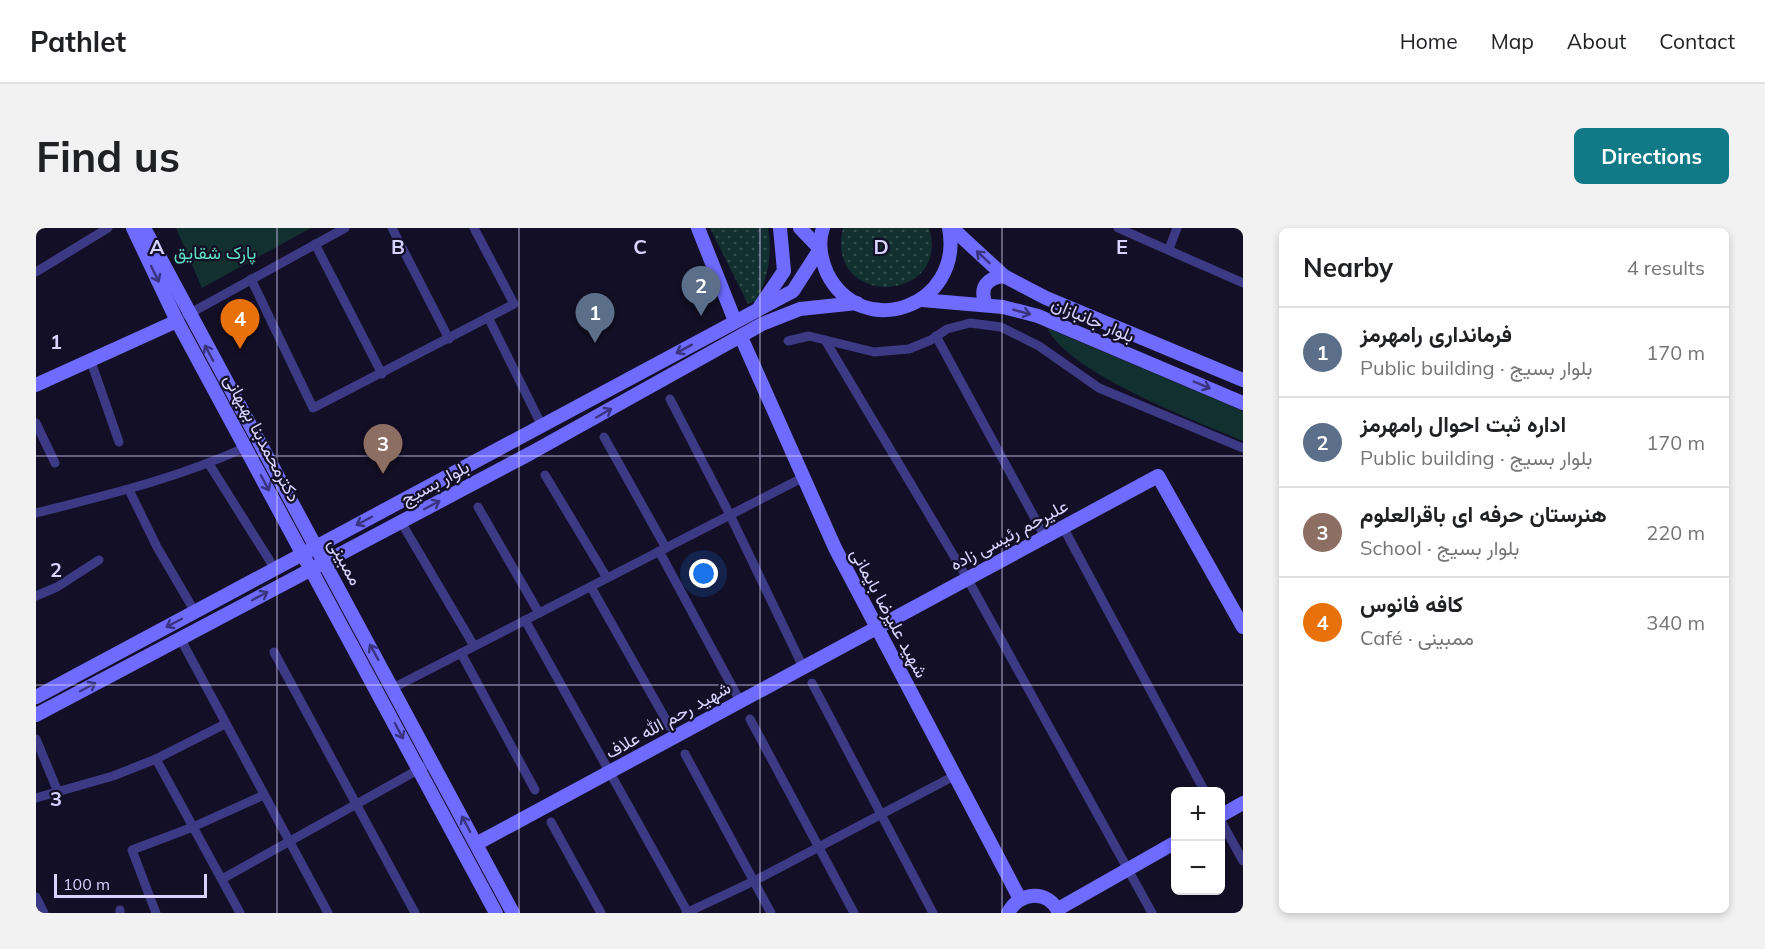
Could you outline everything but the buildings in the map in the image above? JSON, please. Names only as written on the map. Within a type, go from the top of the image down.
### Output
[{"type":"street","points":[[36,272],[108,228]]},
{"type":"street","name":"دکترمحمدبنا بهبهانی","points":[[133,228],[183,318],[246,447],[311,568]]},
{"type":"street","name":"ممبینی","points":[[144,228],[183,318],[316,546],[513,913]]},
{"type":"street","points":[[36,385],[183,318],[345,228]]},
{"type":"street","points":[[392,228],[449,339]]},
{"type":"street","points":[[251,279],[313,408],[514,304],[474,228]]},
{"type":"street","points":[[698,228],[735,321]]},
{"type":"street","points":[[757,312],[784,271],[780,228]]},
{"type":"street","points":[[800,228],[820,249]]},
{"type":"street","points":[[823,228],[820,249],[831,281],[843,294],[857,303],[873,309],[890,310],[907,307],[922,300],[935,288],[945,274],[950,258],[950,228]]},
{"type":"street","name":"بلوار جانبازان","points":[[950,228],[1004,276],[1046,298],[1243,380]]},
{"type":"street","points":[[1118,228],[1243,283]]},
{"type":"street","points":[[1169,249],[1177,228]]},
{"type":"street","points":[[315,244],[382,374]]},
{"type":"street","name":"بلوار بسیج","points":[[36,697],[735,321],[757,312],[793,291],[820,249]]},
{"type":"street","points":[[986,305],[982,296],[983,288],[994,277],[1004,276]]},
{"type":"street","points":[[793,291],[800,298],[800,309]]},
{"type":"street","name":"بلوار جانبازان","points":[[922,300],[986,305],[1038,316],[1243,403]]},
{"type":"street","name":"بلوار بسیج","points":[[36,715],[511,464],[762,324],[800,309],[857,303]]},
{"type":"street","points":[[488,317],[542,426]]},
{"type":"street","points":[[788,341],[810,336],[874,352],[909,349],[947,329],[970,323],[1001,327],[1040,346],[1099,388],[1243,448]]},
{"type":"street","points":[[936,336],[1045,537]]},
{"type":"street","name":"شهید علیرضا بایمانی","points":[[741,337],[835,548],[1020,898]]},
{"type":"street","points":[[825,340],[967,578],[1152,913]]},
{"type":"street","points":[[90,359],[119,442]]},
{"type":"street","points":[[670,399],[730,515],[803,667]]},
{"type":"street","points":[[36,423],[55,463]]},
{"type":"street","points":[[604,437],[740,701]]},
{"type":"street","points":[[36,513],[129,490],[209,464],[246,447]]},
{"type":"street","points":[[502,447],[511,464]]},
{"type":"street","points":[[209,464],[275,569]]},
{"type":"street","points":[[545,475],[607,578]]},
{"type":"street","name":"علیرحم رئیسی زاده","points":[[876,627],[1158,476],[1243,627]]},
{"type":"street","points":[[393,688],[804,477]]},
{"type":"street","points":[[129,490],[157,547],[195,612]]},
{"type":"street","points":[[478,507],[539,613]]},
{"type":"street","points":[[401,522],[474,646]]},
{"type":"street","points":[[1063,527],[1203,787]]},
{"type":"street","points":[[36,596],[57,587],[99,560]]},
{"type":"street","name":"ممبینی","points":[[311,568],[496,913]]},
{"type":"street","points":[[591,586],[670,727]]},
{"type":"street","points":[[525,620],[687,913],[754,881],[954,776]]},
{"type":"street","name":"شهید رحم الله علاف","points":[[476,844],[876,627]]},
{"type":"street","points":[[180,638],[328,913]]},
{"type":"street","points":[[274,652],[415,913]]},
{"type":"street","points":[[460,653],[535,790]]},
{"type":"street","points":[[812,683],[933,913]]},
{"type":"street","points":[[750,719],[854,913]]},
{"type":"street","points":[[36,798],[113,776],[156,759],[225,724]]},
{"type":"street","points":[[36,739],[58,792]]},
{"type":"street","points":[[685,754],[771,913]]},
{"type":"street","points":[[156,759],[240,913]]},
{"type":"street","points":[[222,879],[288,840],[432,762]]},
{"type":"street","points":[[156,913],[132,850],[194,827],[264,795]]},
{"type":"street","points":[[1225,815],[1243,803]]},
{"type":"street","points":[[551,822],[601,913]]},
{"type":"street","points":[[1225,826],[1243,861]]},
{"type":"street","points":[[1008,913],[1020,898],[1036,895],[1045,897],[1059,911],[1171,845]]},
{"type":"street","points":[[36,897],[44,913]]},
{"type":"green space","name":"پارک شقایق","points":[[176,228],[311,228],[202,288]]},
{"type":"green space","points":[[710,228],[768,228],[770,247],[768,265],[757,300],[748,304]]},
{"type":"green space","points":[[843,228],[929,228],[931,253],[923,271],[907,283],[888,287],[868,284],[852,273],[842,255]]},
{"type":"green space","points":[[1047,328],[1243,411],[1243,441],[1135,394],[1106,378],[1080,362],[1060,345]]},
{"type":"place","name":"اداره ثبت احوال رامهرمز","points":[[701,316]]},
{"type":"place","name":"فرمانداری رامهرمز","points":[[595,343]]},
{"type":"place","name":"کافه فانوس","points":[[240,349]]},
{"type":"place","name":"هنرستان حرفه ای باقرالعلوم","points":[[383,474]]}]
